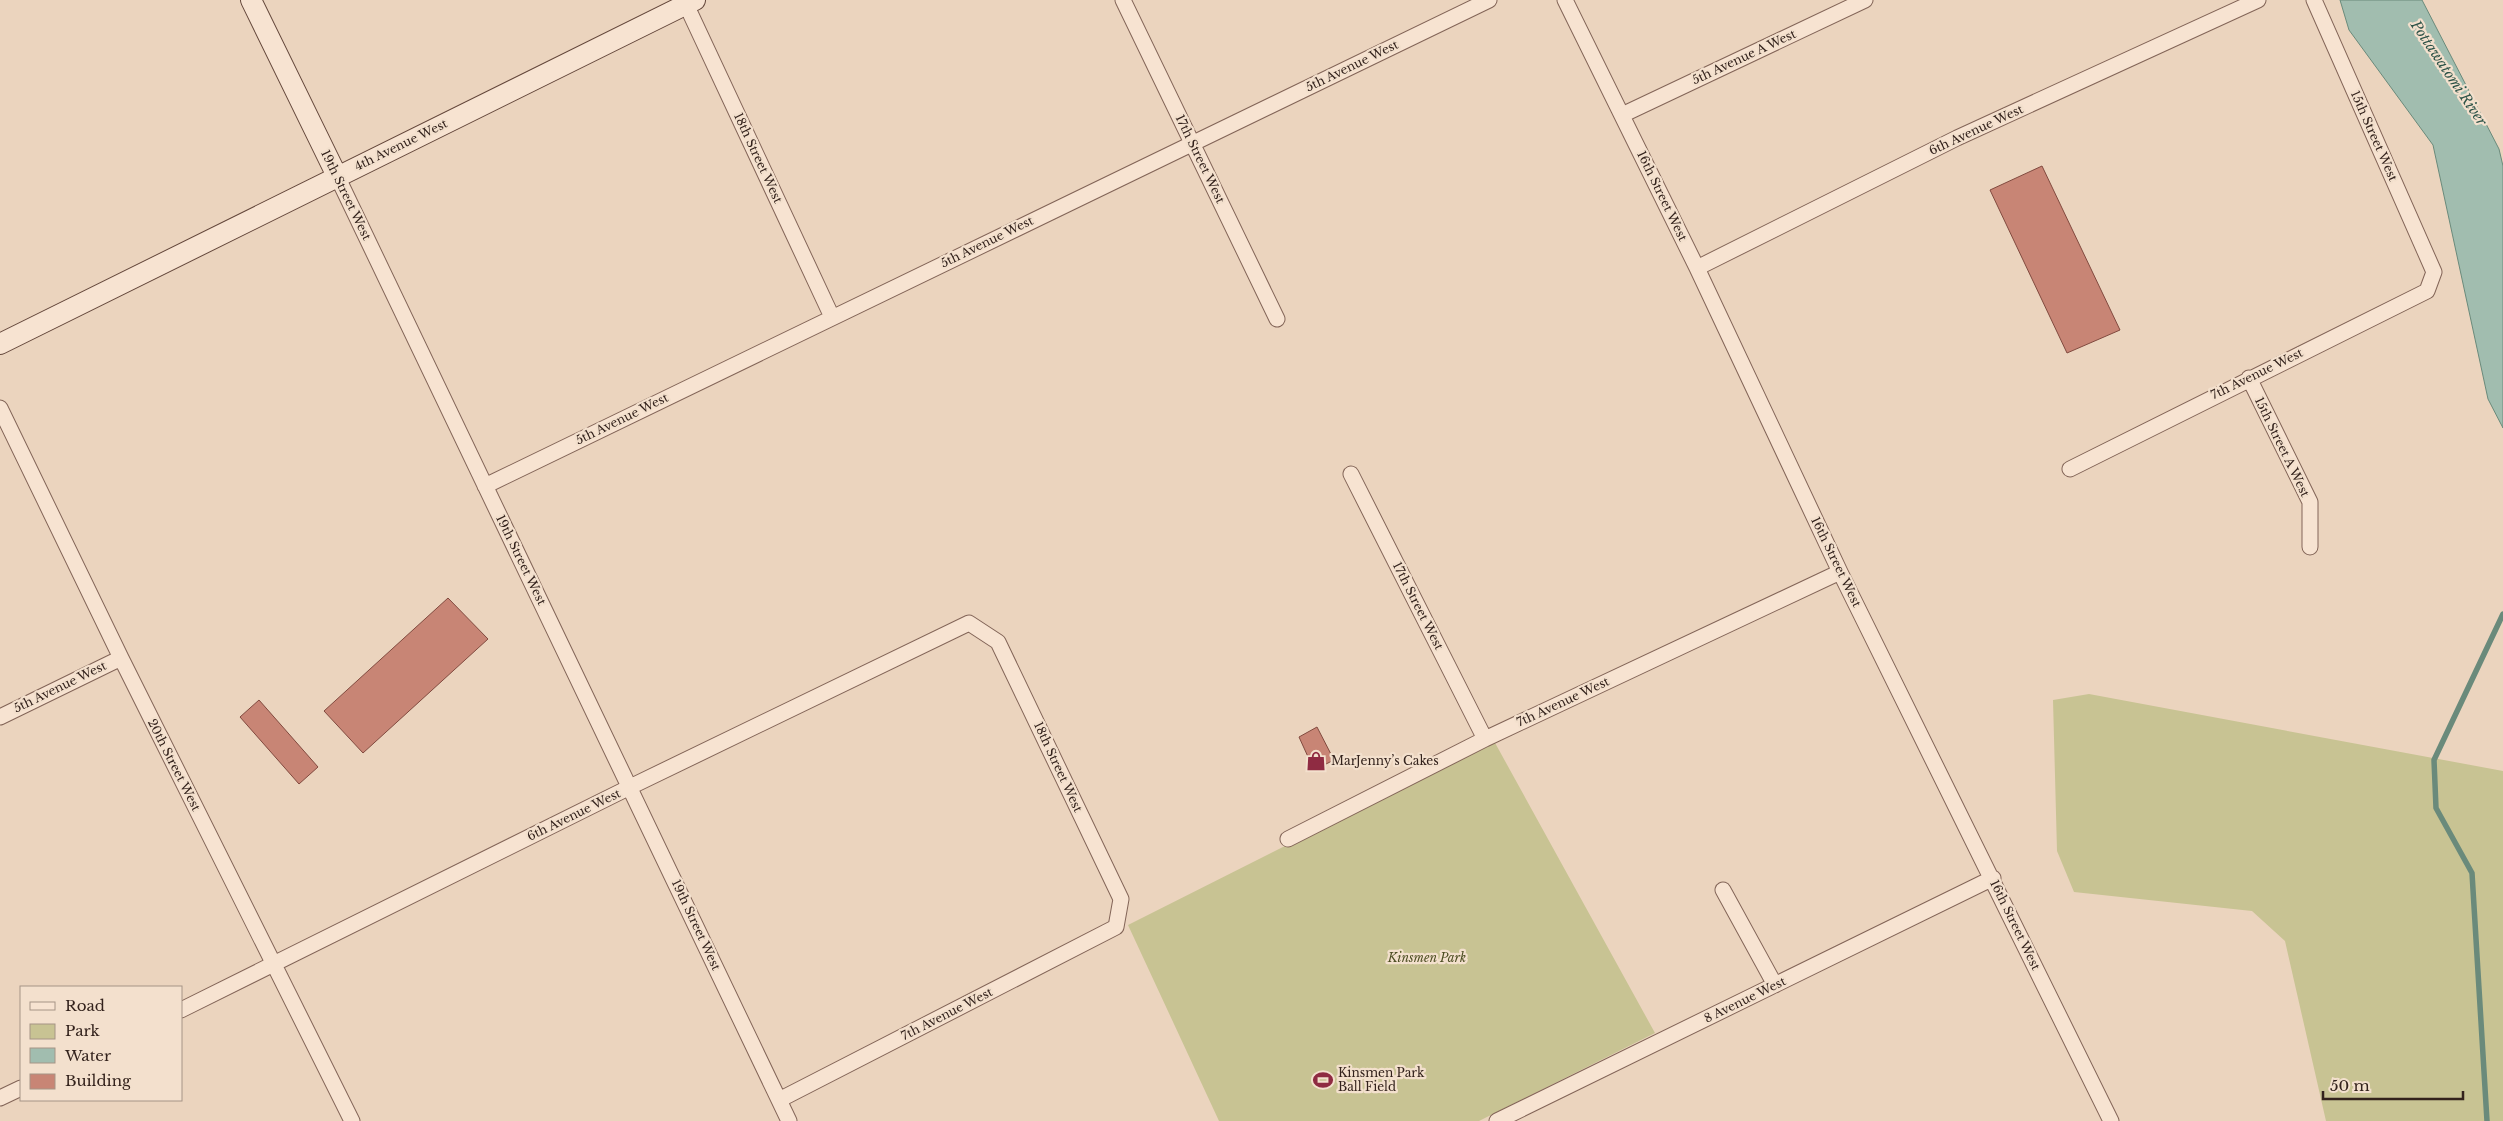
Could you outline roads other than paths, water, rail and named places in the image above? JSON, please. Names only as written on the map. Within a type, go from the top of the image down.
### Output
[{"type":"street","name":"19th Street West","points":[[251,0],[789,1121]]},
{"type":"street","name":"17th Street West","points":[[1124,0],[1277,319]]},
{"type":"street","name":"5th Avenue West","points":[[485,486],[1489,0]]},
{"type":"street","name":"16th Street West","points":[[1565,0],[1696,268],[1840,572],[1993,878],[2111,1121]]},
{"type":"street","name":"5th Avenue A West","points":[[1622,115],[1865,0]]},
{"type":"street","name":"6th Avenue West","points":[[1696,268],[1957,138],[2258,0]]},
{"type":"street","name":"15th Street West","points":[[2314,0],[2434,272]]},
{"type":"street","name":"4th Avenue West","points":[[0,344],[688,1]]},
{"type":"street","name":"18th Street West","points":[[688,1],[832,317]]},
{"type":"street","name":"7th Avenue West","points":[[2070,469],[2249,378],[2427,292],[2434,272]]},
{"type":"street","name":"15th Street A West","points":[[2249,378],[2310,502],[2310,547]]},
{"type":"street","name":"20th Street West","points":[[0,408],[121,658],[352,1121]]},
{"type":"street","name":"17th Street West","points":[[1351,474],[1485,738]]},
{"type":"street","name":"7th Avenue West","points":[[1288,839],[1485,738],[1840,572]]},
{"type":"street","name":"6th Avenue West","points":[[182,1010],[630,787],[969,623]]},
{"type":"street","name":"18th Street West","points":[[969,623],[998,642],[1121,899],[1116,927]]},
{"type":"street","name":"5th Avenue West","points":[[0,717],[121,658]]},
{"type":"street","name":"8 Avenue West","points":[[1497,1121],[1993,878]]},
{"type":"street","points":[[1723,890],[1775,985]]},
{"type":"street","name":"7th Avenue West","points":[[779,1100],[1116,927]]},
{"type":"street","points":[[0,1098],[20,1088]]},
{"type":"water","name":"Pottawatomi River","points":[[2340,0],[2422,0],[2499,149],[2503,166],[2503,428],[2488,399],[2433,145],[2349,30]]},
{"type":"waterway","points":[[2487,1121],[2472,873],[2436,808],[2434,760],[2503,614]]},
{"type":"place","name":"MarJenny’s Cakes","points":[[1316,761]]},
{"type":"place","name":"Kinsmen Park Ball Field","points":[[1323,1080]]},
{"type":"park label","name":"Kinsmen Park","points":[[1427,958]]}]
